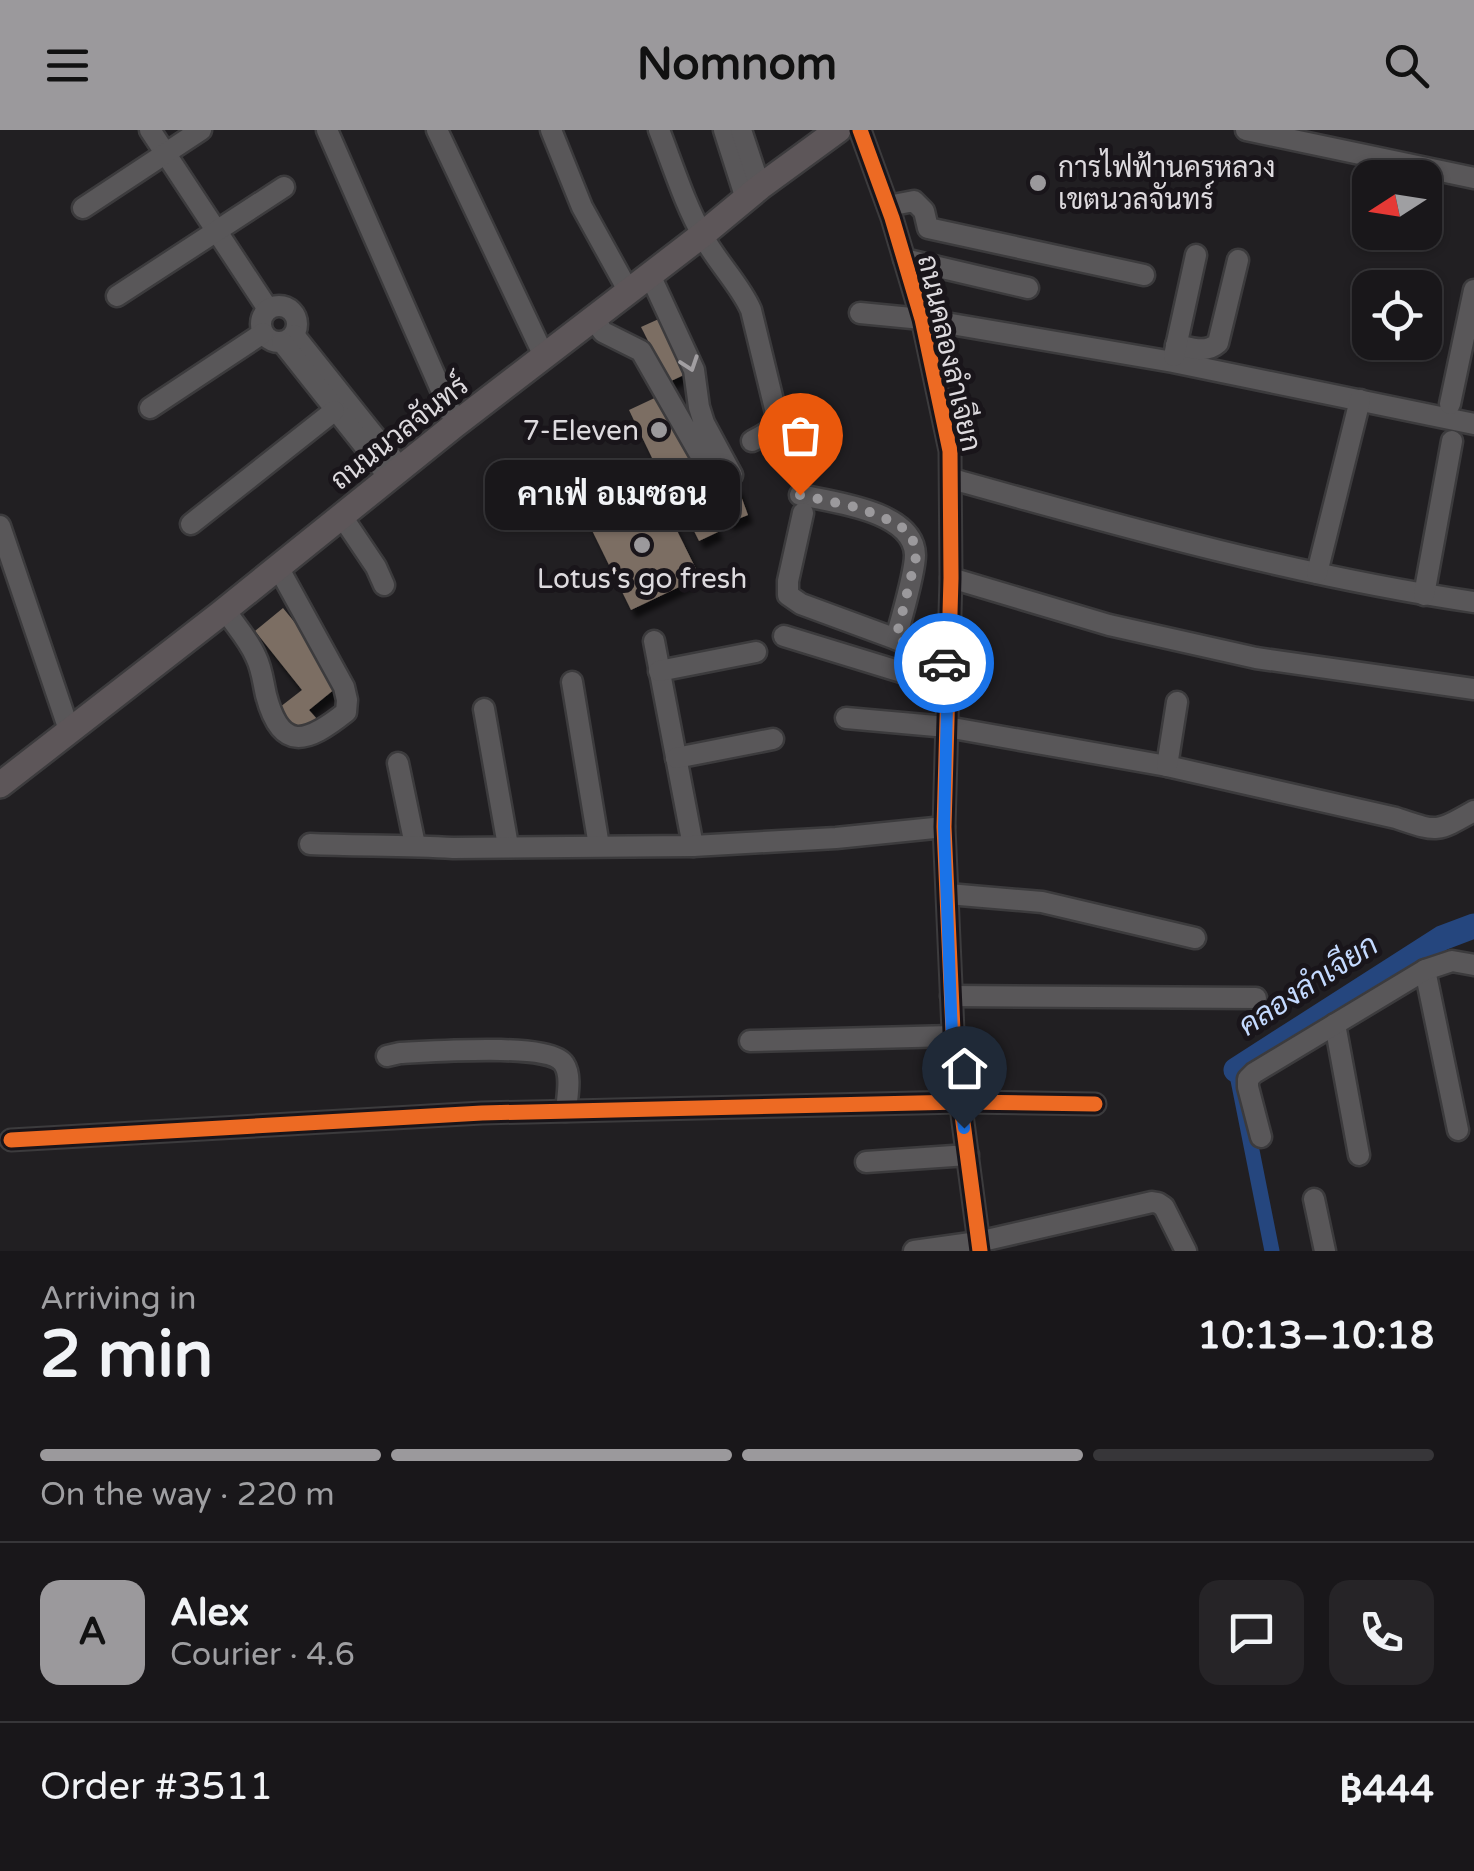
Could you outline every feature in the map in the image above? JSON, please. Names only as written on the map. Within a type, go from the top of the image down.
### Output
[{"type":"main road","name":"ถนนนวลจันทร์","points":[[0,785],[394,472],[838,130]]},
{"type":"street","points":[[150,130],[268,309]]},
{"type":"street","points":[[83,208],[201,130]]},
{"type":"street","points":[[327,130],[456,424]]},
{"type":"street","points":[[437,130],[544,356]]},
{"type":"street","points":[[551,130],[582,207],[629,292]]},
{"type":"street","points":[[659,130],[702,236],[746,298],[776,413],[772,430],[752,441]]},
{"type":"street","points":[[724,130],[753,193]]},
{"type":"street","points":[[742,130],[753,193]]},
{"type":"street","name":"ถนนคลองลำเจียก","points":[[860,130],[922,319],[950,451],[952,578],[944,827],[952,1036],[979,1247]]},
{"type":"street","points":[[1246,130],[1474,178]]},
{"type":"street","points":[[116,296],[284,188]]},
{"type":"street","points":[[888,206],[914,201],[924,212],[928,228],[1144,275]]},
{"type":"street","points":[[1174,353],[1196,255]]},
{"type":"street","points":[[904,259],[1028,288]]},
{"type":"street","points":[[1174,353],[1218,344],[1238,260]]},
{"type":"street","points":[[593,318],[603,332],[641,351],[717,484],[732,475],[704,423],[694,370],[650,275]]},
{"type":"street","points":[[1450,404],[1468,347],[1474,290]]},
{"type":"street","points":[[150,408],[297,324],[293,312],[283,306],[268,309]]},
{"type":"street","points":[[268,309],[261,322],[279,337],[394,472]]},
{"type":"street","points":[[860,313],[1174,353],[1474,424]]},
{"type":"street","points":[[279,337],[334,411],[394,472]]},
{"type":"street","points":[[1318,573],[1360,400]]},
{"type":"street","points":[[191,524],[334,411]]},
{"type":"street","points":[[1424,594],[1452,441]]},
{"type":"street","points":[[952,480],[1184,544],[1474,602]]},
{"type":"street","points":[[896,638],[916,557],[912,536],[898,524],[860,508],[801,504],[788,595],[801,604],[896,638],[947,676]]},
{"type":"street","points":[[341,515],[376,566],[384,585]]},
{"type":"street","points":[[0,526],[69,730]]},
{"type":"street","points":[[225,610],[257,658],[269,704],[288,736],[305,736],[346,712],[344,687],[278,567]]},
{"type":"street","points":[[952,578],[1109,625],[1256,658],[1474,689]]},
{"type":"street","points":[[784,636],[947,676]]},
{"type":"street","points":[[654,640],[694,846]]},
{"type":"street","points":[[660,671],[756,652]]},
{"type":"street","points":[[572,682],[600,846]]},
{"type":"street","points":[[1167,766],[1177,702]]},
{"type":"street","points":[[484,708],[508,846]]},
{"type":"street","points":[[846,718],[947,727],[1167,766],[1428,828],[1443,828],[1474,811]]},
{"type":"street","points":[[676,758],[773,739]]},
{"type":"street","points":[[398,762],[415,845]]},
{"type":"street","points":[[310,844],[453,848],[694,846],[944,827]]},
{"type":"street","points":[[948,894],[1042,902],[1196,938]]},
{"type":"street","points":[[1262,1136],[1248,1079],[1425,970],[1452,961],[1474,964]]},
{"type":"street","points":[[1425,970],[1458,1130]]},
{"type":"street","points":[[951,996],[1256,998]]},
{"type":"street","points":[[1336,1024],[1359,1155]]},
{"type":"street","points":[[750,1040],[952,1036]]},
{"type":"street","points":[[387,1056],[486,1049],[556,1056],[566,1066],[566,1111]]},
{"type":"street","points":[[11,1140],[482,1112],[961,1102],[1095,1104]]},
{"type":"street","points":[[866,1162],[968,1155]]},
{"type":"street","points":[[1314,1198],[1325,1251]]},
{"type":"street","points":[[914,1251],[979,1247],[1152,1202],[1164,1207],[1186,1251]]},
{"type":"building","points":[[661,318],[688,373],[669,382],[641,327]]},
{"type":"building","points":[[661,395],[708,495],[677,510],[629,410]]},
{"type":"building","name":"Lotus's go fresh","points":[[652,480],[700,577],[631,610],[584,514]]},
{"type":"building","points":[[737,485],[748,515],[728,523],[717,493]]},
{"type":"building","points":[[706,506],[718,532],[699,541],[686,515]]},
{"type":"building","points":[[283,608],[331,667],[323,673],[336,688],[309,710],[317,719],[298,734],[280,707],[302,690],[255,631]]},
{"type":"waterway","name":"คลองลำเจียก","points":[[1236,1070],[1442,938],[1474,926]]},
{"type":"waterway","name":"คลองลำเจียก","points":[[1236,1070],[1272,1251]]},
{"type":"cycle path","points":[[860,130],[922,319],[950,451],[951,578],[944,827],[954,1054],[980,1251]]},
{"type":"cycle path","points":[[11,1140],[482,1113],[961,1102],[1095,1104]]},
{"type":"way so far","points":[[800,495],[860,508],[898,524],[912,536],[916,557],[896,638],[944,663]]},
{"type":"place","name":"การไฟฟ้านครหลวง เขตนวลจันทร์","points":[[1038,183]]},
{"type":"place","name":"7-Eleven","points":[[659,430]]},
{"type":"place","name":"คาเฟ่ อเมซอน","points":[[800,495]]},
{"type":"place","name":"Lotus's go fresh","points":[[642,545]]},
{"type":"route","points":[[944,663],[948,665],[944,827],[952,1036],[964,1128]]}]
